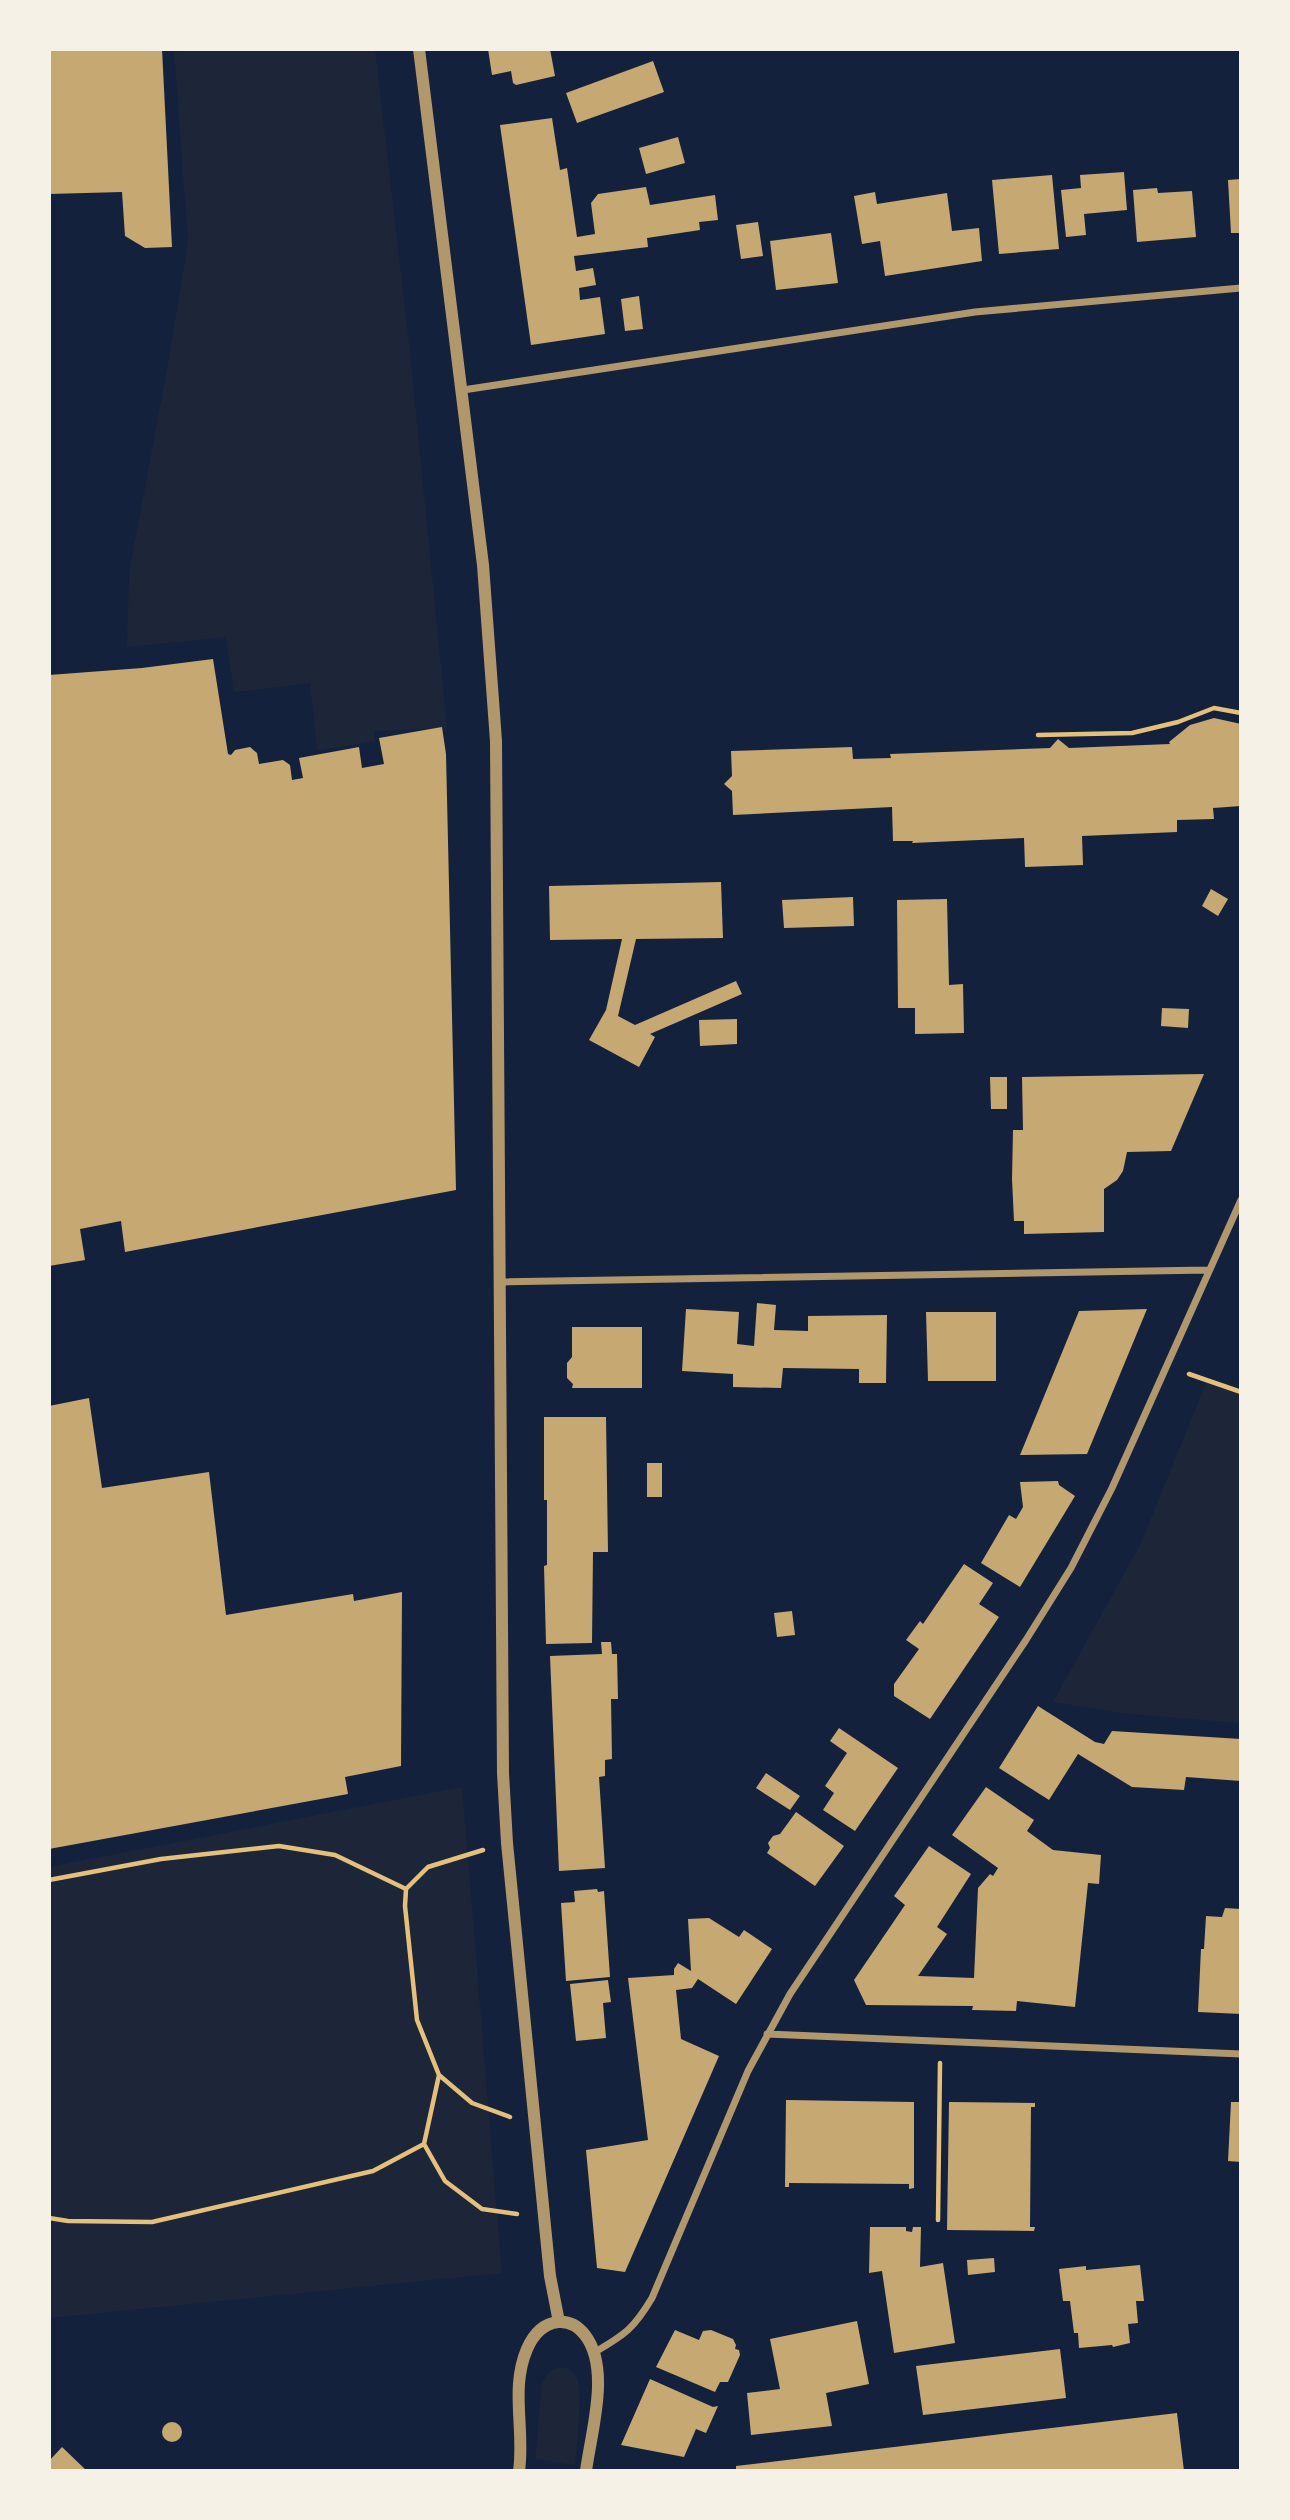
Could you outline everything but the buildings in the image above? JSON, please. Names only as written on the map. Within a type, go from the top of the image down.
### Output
[{"type":"street","points":[[419,49],[483,565],[496,741],[503,1773],[507,1843],[550,2276],[559,2322]]},
{"type":"street","points":[[463,390],[975,312],[1241,288]]},
{"type":"street","points":[[595,2352],[623,2336],[636,2324],[652,2298],[748,2071],[767,2034],[806,1968],[1026,1640],[1071,1568],[1112,1488],[1241,1200]]},
{"type":"street","points":[[500,1282],[1208,1270]]},
{"type":"street","points":[[767,2034],[1241,2054]]},
{"type":"street","points":[[519,2471],[519,2374],[533,2336],[545,2326],[559,2322],[573,2323],[583,2331],[595,2352],[597,2389],[586,2471]]},
{"type":"path","points":[[1038,735],[1132,733],[1178,722],[1214,708],[1241,713]]},
{"type":"path","points":[[1166,1366],[1241,1392]]},
{"type":"path","points":[[507,1843],[428,1867],[406,1889],[405,1906],[417,2020],[439,2075],[472,2103],[536,2127]]},
{"type":"path","points":[[49,1880],[161,1859],[279,1846],[335,1855],[406,1889]]},
{"type":"path","points":[[938,2220],[940,2041]]},
{"type":"path","points":[[439,2075],[425,2144],[445,2181],[482,2209],[545,2218]]},
{"type":"path","points":[[49,2218],[68,2221],[152,2222],[373,2171],[425,2144]]},
{"type":"shaded area","points":[[196,49],[375,49],[410,352],[447,728],[374,731],[375,741],[317,751],[310,683],[234,692],[226,637],[127,647],[129,573],[188,241],[174,52]]},
{"type":"shaded area","points":[[1207,1381],[1241,1392],[1241,1723],[1130,1714],[1053,1702],[1140,1545]]},
{"type":"shaded area","points":[[462,1787],[502,2273],[49,2318],[49,1867]]},
{"type":"shaded area","points":[[563,2367],[576,2376],[578,2383],[575,2465],[535,2459],[542,2384],[550,2372]]}]
